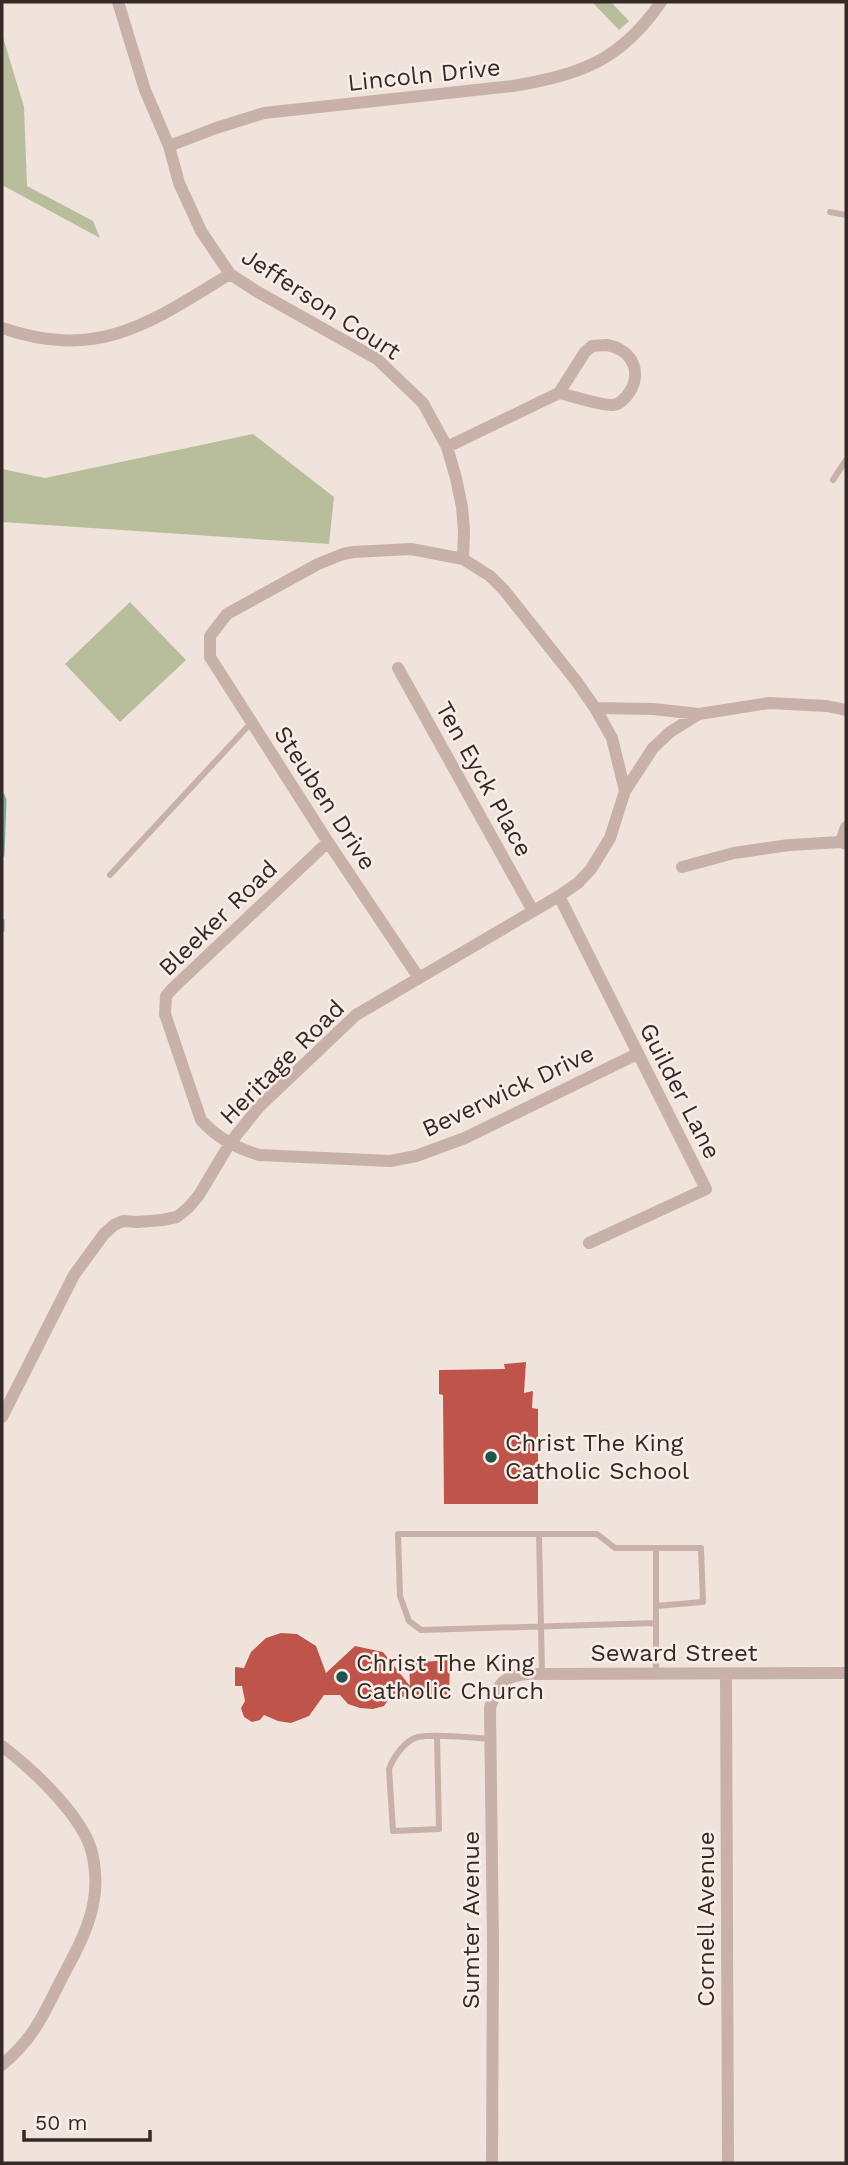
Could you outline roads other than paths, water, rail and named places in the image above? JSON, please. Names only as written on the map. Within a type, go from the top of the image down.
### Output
[{"type":"street","name":"Jefferson Court","points":[[118,2],[145,90],[169,146],[179,183],[201,231],[230,274],[256,292],[377,359],[423,403],[447,447],[462,507],[463,559]]},
{"type":"street","name":"Lincoln Drive","points":[[169,146],[264,113],[513,86],[551,79],[593,65],[615,53],[648,20],[661,2]]},
{"type":"street","points":[[2,328],[25,336],[51,340],[103,338],[144,325],[230,274]]},
{"type":"street","points":[[447,447],[559,393],[585,352],[592,346],[618,347],[633,361],[636,379],[633,389],[621,402],[612,405],[559,393]]},
{"type":"street","name":"Steuben Drive","points":[[419,978],[210,657],[210,636],[227,614],[343,554],[411,549],[463,559]]},
{"type":"street","points":[[463,559],[490,576],[504,590],[577,682],[612,738],[625,791]]},
{"type":"street","name":"Ten Eyck Place","points":[[398,668],[533,911]]},
{"type":"street","name":"Heritage Road","points":[[595,708],[653,709],[699,714],[769,703],[827,706],[846,710]]},
{"type":"street","name":"Heritage Road","points":[[2,1417],[74,1275],[96,1244],[114,1225],[124,1221],[177,1217],[199,1195],[230,1143],[259,1107],[356,1014],[559,897],[578,883],[610,838],[625,791],[653,748],[670,732],[699,714]]},
{"type":"street","points":[[682,867],[734,853],[789,845],[844,843],[846,827]]},
{"type":"street","name":"Bleeker Road","points":[[230,1143],[214,1133],[201,1119],[165,1014],[166,996],[328,842]]},
{"type":"street","name":"Guilder Lane","points":[[559,897],[706,1189],[590,1243]]},
{"type":"street","name":"Beverwick Drive","points":[[230,1143],[260,1155],[390,1161],[416,1156],[465,1138],[637,1054]]},
{"type":"street","name":"Seward Street","points":[[503,1680],[514,1675],[542,1674],[846,1673]]},
{"type":"street","name":"Cornell Avenue","points":[[726,1675],[728,2163]]},
{"type":"street","name":"Sumter Avenue","points":[[492,2163],[491,1708],[496,1690],[503,1680]]},
{"type":"street","points":[[2,1746],[23,1762],[57,1797],[83,1830],[94,1860],[95,1897],[82,1940],[35,2031],[21,2049],[2,2064]]},
{"type":"lane","points":[[830,212],[846,215]]},
{"type":"lane","points":[[833,480],[846,460]]},
{"type":"lane","points":[[110,875],[251,723]]},
{"type":"lane","points":[[656,1606],[703,1602],[701,1548],[615,1548],[597,1534],[398,1534],[400,1596],[409,1621],[421,1630],[656,1623]]},
{"type":"lane","points":[[539,1534],[542,1674]]},
{"type":"lane","points":[[656,1548],[656,1674]]},
{"type":"lane","points":[[437,1737],[439,1829],[393,1831],[389,1769],[392,1760],[410,1741],[416,1737],[437,1737],[491,1739]]},
{"type":"waterway","points":[[2,795],[2,855]]},
{"type":"waterway","points":[[2,921],[2,930]]},
{"type":"place","name":"Christ The King Catholic School","points":[[491,1457]]},
{"type":"place","name":"Christ The King Catholic Church","points":[[342,1677]]}]
